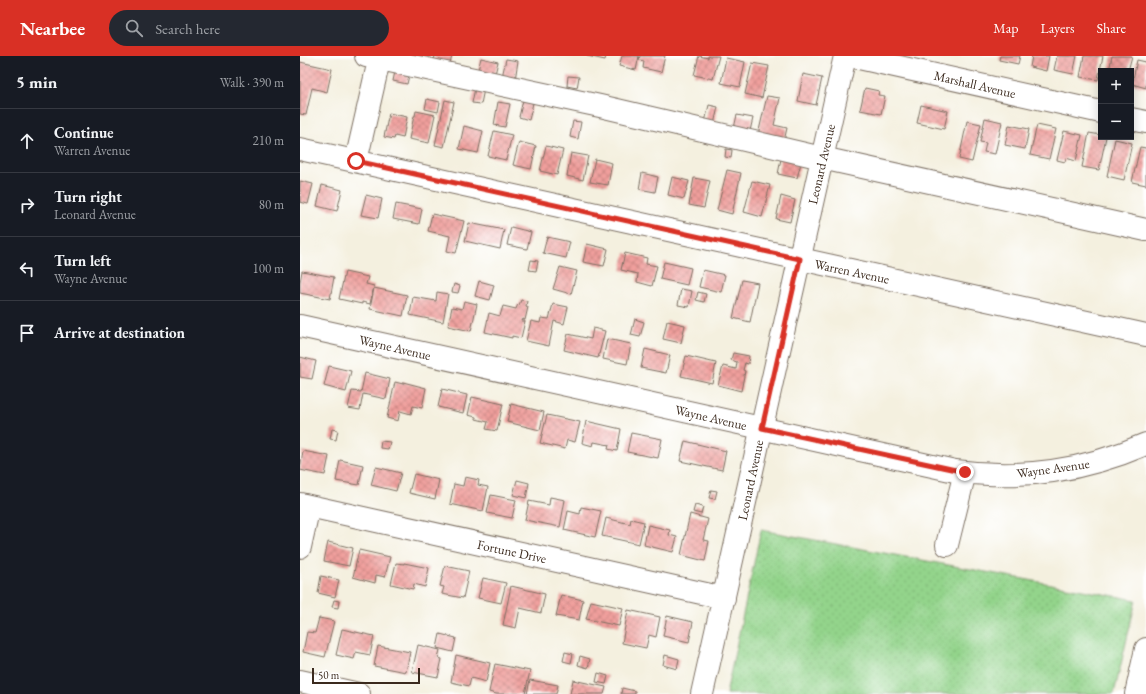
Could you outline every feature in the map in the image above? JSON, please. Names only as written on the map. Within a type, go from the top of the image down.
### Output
[{"type":"street","name":"Leonard Avenue","points":[[702,694],[846,56]]},
{"type":"street","name":"Marshall Avenue","points":[[850,56],[1098,111]]},
{"type":"street","points":[[356,161],[375,57],[592,104],[822,158],[1146,230]]},
{"type":"street","points":[[1134,119],[1146,122]]},
{"type":"street","name":"Warren Avenue","points":[[300,149],[1146,336]]},
{"type":"street","name":"Wayne Avenue","points":[[300,326],[965,472],[1030,474],[1064,470],[1098,462],[1146,444]]},
{"type":"street","points":[[947,545],[965,472]]},
{"type":"street","points":[[300,547],[305,505]]},
{"type":"street","name":"Fortune Drive","points":[[305,505],[724,598]]},
{"type":"street","points":[[1136,694],[1146,649]]},
{"type":"street","points":[[300,681],[359,694]]},
{"type":"green space","points":[[761,530],[1136,600],[1114,694],[726,694]]},
{"type":"building","points":[[435,56],[452,56],[449,68],[433,64]]},
{"type":"building","points":[[587,56],[606,56],[605,60]]},
{"type":"building","points":[[622,56],[639,56],[636,70],[619,66]]},
{"type":"building","points":[[640,56],[665,56],[661,72],[643,68],[644,61],[639,60]]},
{"type":"building","points":[[699,56],[708,58],[708,56],[719,56],[713,79],[694,75]]},
{"type":"building","points":[[1000,56],[1020,56],[1018,64],[999,60]]},
{"type":"building","points":[[1032,56],[1049,56],[1046,71],[1030,67]]},
{"type":"building","points":[[1057,56],[1077,56],[1073,74],[1054,70]]},
{"type":"building","points":[[1084,56],[1103,56],[1100,68],[1098,68],[1098,80],[1080,77]]},
{"type":"building","points":[[1112,56],[1132,56],[1129,68],[1110,68]]},
{"type":"building","points":[[481,58],[498,62],[494,78],[477,74]]},
{"type":"building","points":[[726,58],[745,62],[740,87],[721,83]]},
{"type":"building","points":[[506,59],[518,61],[515,80],[502,77]]},
{"type":"building","points":[[1137,60],[1146,62],[1146,88],[1134,85],[1134,74]]},
{"type":"building","points":[[300,62],[332,69],[327,92],[312,88],[306,115],[300,114]]},
{"type":"building","points":[[752,63],[769,66],[762,98],[745,94]]},
{"type":"building","points":[[396,67],[410,71],[407,84],[393,81]]},
{"type":"building","points":[[803,74],[822,78],[816,105],[798,101]]},
{"type":"building","points":[[568,76],[579,77],[577,88],[567,86]]},
{"type":"building","points":[[475,88],[484,89],[481,104],[472,103]]},
{"type":"building","points":[[865,88],[879,91],[878,95],[885,96],[881,114],[860,110]]},
{"type":"building","points":[[767,96],[780,98],[774,125],[787,128],[784,141],[758,135]]},
{"type":"building","points":[[427,99],[440,102],[438,112],[425,109]]},
{"type":"building","points":[[445,100],[454,102],[444,147],[435,145]]},
{"type":"building","points":[[523,100],[533,103],[529,120],[519,117]]},
{"type":"building","points":[[498,102],[510,104],[505,127],[494,125]]},
{"type":"building","points":[[709,105],[718,107],[714,124],[705,122]]},
{"type":"building","points":[[921,105],[948,111],[944,129],[917,123]]},
{"type":"building","points":[[416,111],[435,115],[429,143],[409,139]]},
{"type":"building","points":[[389,113],[407,117],[403,138],[395,136],[394,139],[384,137]]},
{"type":"building","points":[[737,115],[753,118],[750,131],[734,128]]},
{"type":"building","points":[[985,118],[1002,122],[995,154],[984,152],[986,143],[980,142]]},
{"type":"building","points":[[573,121],[581,122],[578,139],[570,137]]},
{"type":"building","points":[[967,121],[981,124],[972,162],[959,159]]},
{"type":"building","points":[[1009,125],[1029,129],[1025,149],[1005,145]]},
{"type":"building","points":[[1037,125],[1056,129],[1049,159],[1030,155]]},
{"type":"building","points":[[464,126],[483,131],[478,153],[459,149]]},
{"type":"building","points":[[494,131],[512,135],[506,160],[488,156]]},
{"type":"building","points":[[1064,131],[1082,135],[1076,161],[1066,158],[1065,162],[1057,160]]},
{"type":"building","points":[[1089,133],[1098,134],[1098,140],[1105,140],[1099,170],[1082,167]]},
{"type":"building","points":[[1115,140],[1132,143],[1124,180],[1107,176]]},
{"type":"building","points":[[519,142],[536,146],[531,169],[513,165]]},
{"type":"building","points":[[546,146],[563,150],[557,175],[540,171]]},
{"type":"building","points":[[1140,147],[1146,148],[1146,185],[1132,182]]},
{"type":"building","points":[[726,149],[732,150],[731,158],[725,157]]},
{"type":"building","points":[[571,153],[588,156],[583,180],[567,176]]},
{"type":"building","points":[[782,154],[802,159],[797,178],[778,174]]},
{"type":"building","points":[[595,159],[612,163],[608,185],[590,182]]},
{"type":"building","points":[[727,170],[741,173],[732,214],[717,210]]},
{"type":"building","points":[[642,173],[658,177],[655,192],[639,189]]},
{"type":"building","points":[[672,177],[689,181],[684,199],[668,195]]},
{"type":"building","points":[[694,178],[710,181],[704,208],[689,205]]},
{"type":"building","points":[[300,181],[313,184],[308,204],[300,202]]},
{"type":"building","points":[[752,181],[770,185],[762,217],[744,212]]},
{"type":"building","points":[[322,185],[342,190],[337,211],[317,206]]},
{"type":"building","points":[[366,195],[382,199],[378,218],[361,215]]},
{"type":"building","points":[[781,196],[795,200],[790,222],[776,219]]},
{"type":"building","points":[[396,204],[422,209],[419,224],[393,219]]},
{"type":"building","points":[[432,214],[464,221],[456,253],[447,251],[450,236],[428,231]]},
{"type":"building","points":[[469,223],[504,230],[500,249],[465,241]]},
{"type":"building","points":[[511,227],[531,232],[527,249],[507,245]]},
{"type":"building","points":[[547,237],[570,242],[566,258],[543,253]]},
{"type":"building","points":[[587,244],[608,249],[604,266],[583,262]]},
{"type":"building","points":[[625,253],[647,258],[646,264],[657,266],[652,286],[637,282],[638,274],[621,270]]},
{"type":"building","points":[[531,260],[538,261],[536,271],[529,270]]},
{"type":"building","points":[[664,262],[691,268],[687,285],[660,279]]},
{"type":"building","points":[[560,267],[577,271],[571,294],[553,289]]},
{"type":"building","points":[[703,270],[725,275],[721,292],[699,287]]},
{"type":"building","points":[[302,271],[334,277],[330,299],[300,293]]},
{"type":"building","points":[[345,272],[368,277],[366,284],[374,286],[370,304],[362,302],[362,304],[339,299]]},
{"type":"building","points":[[742,280],[758,283],[750,322],[733,318]]},
{"type":"building","points":[[479,281],[494,285],[490,300],[475,296]]},
{"type":"building","points":[[454,284],[460,286],[458,293],[452,292]]},
{"type":"building","points":[[374,288],[407,295],[403,316],[370,309]]},
{"type":"building","points":[[681,289],[692,291],[689,307],[678,305]]},
{"type":"building","points":[[437,292],[448,294],[443,322],[410,315],[413,297],[436,301]]},
{"type":"building","points":[[698,292],[706,294],[704,302],[696,300]]},
{"type":"building","points":[[521,300],[527,301],[526,306],[528,307],[525,320],[523,319],[522,321],[525,321],[521,338],[512,336],[512,338],[485,332],[489,313],[500,316],[503,306],[516,309]]},
{"type":"building","points":[[464,301],[477,304],[471,331],[448,326],[452,307],[462,309]]},
{"type":"building","points":[[553,304],[568,307],[564,324],[554,321],[549,346],[526,341],[531,321],[540,323],[541,318],[549,319]]},
{"type":"building","points":[[635,319],[644,322],[640,337],[631,335]]},
{"type":"building","points":[[667,321],[685,325],[681,343],[663,339]]},
{"type":"building","points":[[593,328],[605,331],[598,358],[564,350],[568,334],[591,339]]},
{"type":"building","points":[[607,339],[631,344],[627,364],[603,359]]},
{"type":"building","points":[[645,349],[670,355],[666,373],[641,368]]},
{"type":"building","points":[[733,353],[749,356],[748,364],[745,363],[743,370],[745,371],[741,391],[718,385],[723,366],[736,369],[737,362],[731,360]]},
{"type":"building","points":[[686,356],[716,363],[712,383],[681,376]]},
{"type":"building","points":[[300,357],[316,361],[312,379],[300,377]]},
{"type":"building","points":[[329,366],[351,371],[346,392],[324,386]]},
{"type":"building","points":[[365,373],[390,379],[386,399],[363,394],[360,410],[348,408],[352,391],[361,392]]},
{"type":"building","points":[[395,382],[403,384],[403,382],[426,388],[422,408],[413,406],[411,414],[400,411],[398,421],[387,418]]},
{"type":"building","points":[[442,389],[467,395],[463,413],[438,407]]},
{"type":"building","points":[[472,397],[503,404],[497,431],[486,429],[488,422],[468,415]]},
{"type":"building","points":[[511,404],[544,412],[540,430],[507,422]]},
{"type":"building","points":[[547,415],[580,422],[575,442],[567,440],[565,449],[540,443]]},
{"type":"building","points":[[586,421],[621,429],[617,451],[608,449],[609,445],[594,442],[593,446],[582,443]]},
{"type":"building","points":[[332,429],[338,430],[336,440],[330,439]]},
{"type":"building","points":[[631,433],[662,439],[658,458],[627,452]]},
{"type":"building","points":[[381,441],[390,442],[388,449],[380,448]]},
{"type":"building","points":[[685,441],[726,451],[722,470],[680,461]]},
{"type":"building","points":[[303,451],[329,456],[325,475],[300,470]]},
{"type":"building","points":[[340,460],[363,465],[359,485],[336,481]]},
{"type":"building","points":[[376,467],[401,473],[396,491],[371,485]]},
{"type":"building","points":[[414,474],[439,480],[435,499],[409,493]]},
{"type":"building","points":[[465,477],[479,480],[478,485],[488,487],[483,511],[450,504],[454,484],[463,486]]},
{"type":"building","points":[[517,480],[529,483],[526,498],[513,495]]},
{"type":"building","points":[[711,490],[717,491],[715,499],[709,498]]},
{"type":"building","points":[[491,495],[516,500],[512,518],[487,513]]},
{"type":"building","points":[[550,497],[565,500],[560,527],[525,520],[529,501],[549,505]]},
{"type":"building","points":[[695,505],[703,507],[701,514],[693,512]]},
{"type":"building","points":[[581,507],[601,511],[595,537],[564,530],[568,511],[580,514]]},
{"type":"building","points":[[690,514],[708,519],[703,540],[709,541],[705,561],[681,555]]},
{"type":"building","points":[[606,518],[630,524],[631,519],[644,522],[639,544],[602,536]]},
{"type":"building","points":[[648,525],[670,530],[669,535],[677,537],[673,552],[644,545]]},
{"type":"building","points":[[328,542],[353,548],[349,566],[324,561]]},
{"type":"building","points":[[359,550],[390,557],[385,577],[376,575],[375,583],[353,577]]},
{"type":"building","points":[[396,563],[429,568],[425,587],[414,584],[413,589],[391,584]]},
{"type":"building","points":[[445,566],[469,571],[463,598],[442,594],[444,587],[440,586]]},
{"type":"building","points":[[321,576],[339,580],[335,597],[318,593]]},
{"type":"building","points":[[483,578],[506,583],[501,603],[478,598]]},
{"type":"building","points":[[511,586],[545,594],[541,613],[520,608],[516,628],[503,625]]},
{"type":"building","points":[[561,595],[583,600],[579,620],[556,616]]},
{"type":"building","points":[[334,600],[339,601],[338,608],[332,607]]},
{"type":"building","points":[[591,601],[623,608],[619,626],[586,619]]},
{"type":"building","points":[[628,610],[660,617],[656,637],[649,635],[646,648],[622,643]]},
{"type":"building","points":[[667,616],[693,622],[689,642],[663,636]]},
{"type":"building","points":[[319,618],[334,621],[325,657],[303,652],[307,632],[315,633]]},
{"type":"building","points":[[342,629],[374,636],[370,655],[356,652],[354,659],[336,655]]},
{"type":"building","points":[[440,634],[456,638],[453,652],[437,648]]},
{"type":"building","points":[[418,645],[440,650],[438,658],[442,659],[438,677],[412,672]]},
{"type":"building","points":[[378,646],[410,652],[406,672],[374,666]]},
{"type":"building","points":[[565,652],[573,654],[571,663],[563,661]]},
{"type":"building","points":[[456,655],[490,663],[486,682],[471,678],[469,686],[451,682]]},
{"type":"building","points":[[665,655],[679,659],[677,669],[663,665]]},
{"type":"building","points":[[580,656],[590,659],[588,668],[578,665]]},
{"type":"building","points":[[495,664],[530,671],[525,694],[496,694],[489,692]]},
{"type":"building","points":[[598,673],[608,676],[606,684],[596,682]]},
{"type":"building","points":[[530,680],[558,685],[556,694],[527,694]]},
{"type":"building","points":[[573,680],[606,687],[604,694],[570,694]]},
{"type":"building","points":[[622,688],[635,691],[635,694],[621,694]]},
{"type":"route","points":[[356,161],[800,259],[762,428],[965,472]]}]
